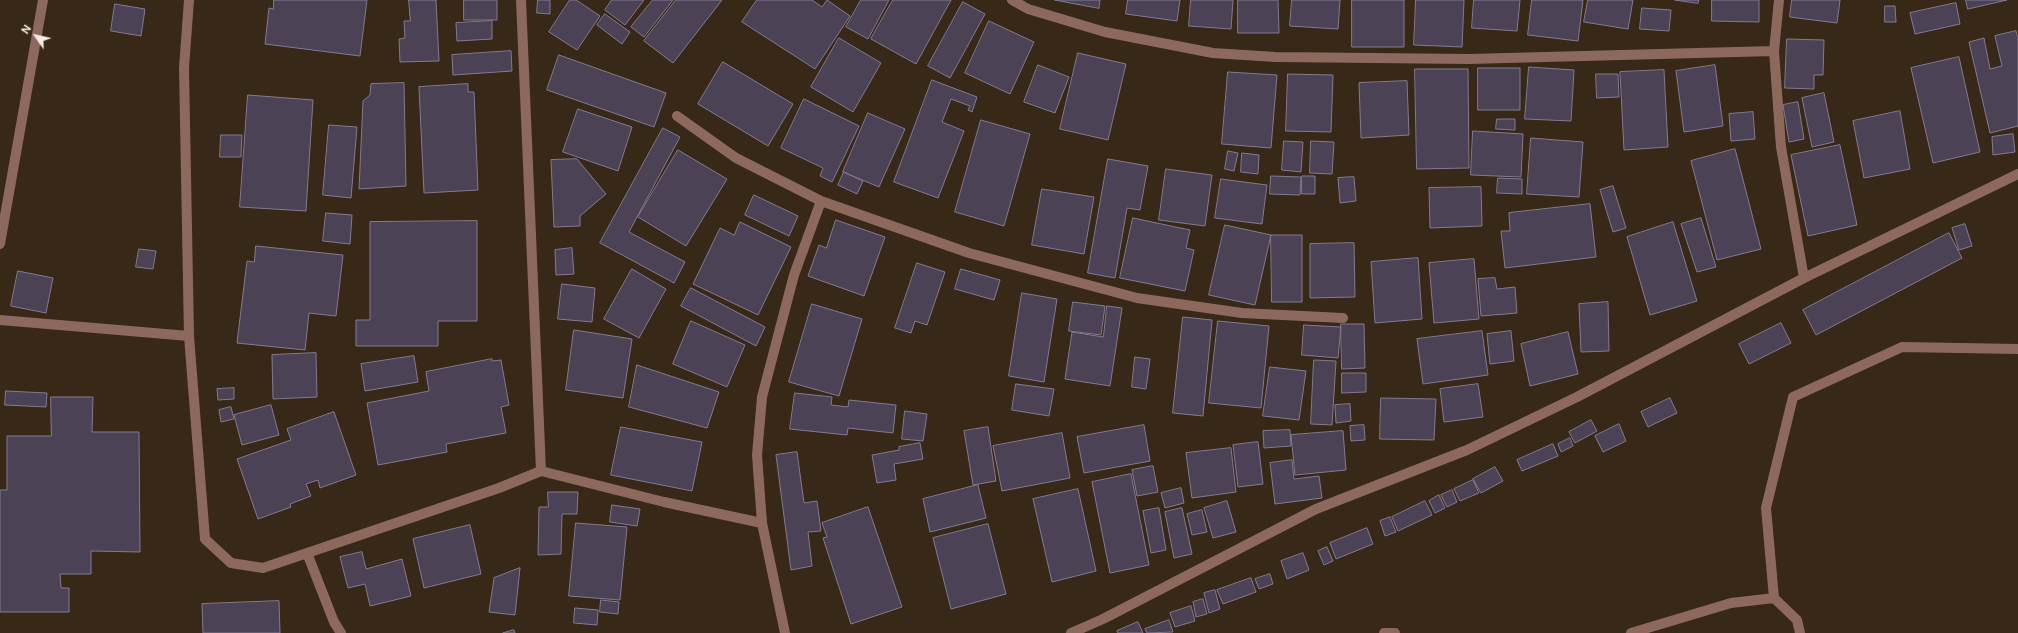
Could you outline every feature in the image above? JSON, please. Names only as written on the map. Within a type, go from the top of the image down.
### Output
[{"type":"street","points":[[0,244],[43,0]]},
{"type":"street","points":[[189,0],[184,68],[189,336],[205,539],[232,562],[263,568],[499,488],[541,471],[664,502],[762,523]]},
{"type":"street","points":[[521,0],[541,471]]},
{"type":"street","points":[[1012,0],[1028,9],[1105,32],[1213,53],[1275,57],[1469,59],[1774,51]]},
{"type":"street","points":[[1779,0],[1774,51],[1781,147],[1804,278]]},
{"type":"street","points":[[677,116],[736,158],[821,201],[969,253],[1137,298],[1242,312],[1343,318]]},
{"type":"street","points":[[1071,633],[1103,619],[1316,509],[1467,450],[1577,397],[1804,278],[2018,174]]},
{"type":"street","points":[[785,633],[762,523],[757,455],[762,397],[794,275],[821,201]]},
{"type":"street","points":[[0,320],[189,336]]},
{"type":"street","points":[[1800,633],[1797,620],[1774,598],[1766,508],[1793,397],[1902,347],[2018,348]]},
{"type":"street","points":[[307,553],[334,622],[341,633]]},
{"type":"street","points":[[1631,633],[1730,603],[1774,598]]},
{"type":"street","points":[[1384,633],[1395,633]]},
{"type":"building","points":[[274,0],[367,0],[360,56],[265,44],[269,8],[273,9]]},
{"type":"building","points":[[409,0],[436,0],[439,61],[400,62],[399,39],[405,38],[404,21],[410,21]]},
{"type":"building","points":[[464,0],[497,0],[497,20],[464,20]]},
{"type":"building","points":[[538,0],[550,0],[550,14],[537,13]]},
{"type":"building","points":[[570,0],[576,0],[600,16],[577,50],[549,32]]},
{"type":"building","points":[[612,0],[644,0],[625,25],[605,10]]},
{"type":"building","points":[[653,0],[673,0],[644,37],[631,27]]},
{"type":"building","points":[[676,0],[722,0],[673,63],[644,41]]},
{"type":"building","points":[[757,0],[812,0],[822,7],[827,0],[850,16],[815,69],[742,22]]},
{"type":"building","points":[[861,0],[889,0],[868,39],[846,27]]},
{"type":"building","points":[[893,0],[951,0],[916,64],[871,39]]},
{"type":"building","points":[[1055,0],[1100,0],[1099,8]]},
{"type":"building","points":[[1128,0],[1180,0],[1177,21],[1126,14]]},
{"type":"building","points":[[1191,0],[1233,0],[1231,29],[1189,26]]},
{"type":"building","points":[[1238,0],[1278,0],[1279,33],[1238,33]]},
{"type":"building","points":[[1292,0],[1340,0],[1338,29],[1290,26]]},
{"type":"building","points":[[1352,0],[1404,0],[1404,47],[1352,47]]},
{"type":"building","points":[[1416,0],[1464,0],[1462,47],[1414,45]]},
{"type":"building","points":[[1474,0],[1520,0],[1517,31],[1472,28]]},
{"type":"building","points":[[1532,0],[1583,0],[1578,41],[1528,35]]},
{"type":"building","points":[[1588,0],[1633,0],[1628,29],[1584,22]]},
{"type":"building","points":[[1675,0],[1699,0],[1698,3]]},
{"type":"building","points":[[1712,0],[1759,0],[1759,22],[1712,21]]},
{"type":"building","points":[[1792,0],[1840,0],[1837,23],[1790,17]]},
{"type":"building","points":[[1966,0],[2007,0],[1968,9]]},
{"type":"building","points":[[963,2],[985,14],[950,78],[928,66]]},
{"type":"building","points":[[1956,3],[1960,24],[1915,34],[1910,13]]},
{"type":"building","points":[[115,4],[145,9],[141,36],[111,31]]},
{"type":"building","points":[[1885,6],[1895,6],[1896,22],[1885,22]]},
{"type":"building","points":[[1642,8],[1671,10],[1669,31],[1640,29]]},
{"type":"building","points":[[605,14],[630,32],[622,44],[597,25]]},
{"type":"building","points":[[492,21],[492,39],[457,41],[456,23]]},
{"type":"building","points":[[989,21],[1034,42],[1010,94],[965,73]]},
{"type":"building","points":[[2016,31],[2018,38],[2018,126],[1990,133],[1969,42],[1984,38],[1990,69],[2002,66],[1995,36]]},
{"type":"building","points":[[839,38],[881,63],[853,112],[811,87]]},
{"type":"building","points":[[1787,39],[1824,40],[1823,75],[1814,75],[1814,89],[1785,88]]},
{"type":"building","points":[[511,51],[512,71],[453,75],[452,55]]},
{"type":"building","points":[[1078,53],[1126,64],[1108,140],[1060,129]]},
{"type":"building","points":[[559,55],[666,93],[654,127],[547,90]]},
{"type":"building","points":[[1959,57],[1980,152],[1933,163],[1911,68]]},
{"type":"building","points":[[723,62],[793,104],[768,146],[698,104]]},
{"type":"building","points":[[1038,65],[1069,77],[1055,113],[1024,102]]},
{"type":"building","points":[[1715,65],[1723,126],[1684,132],[1676,71]]},
{"type":"building","points":[[1529,67],[1574,70],[1571,121],[1525,119]]},
{"type":"building","points":[[1478,68],[1520,68],[1520,110],[1478,110]]},
{"type":"building","points":[[1415,69],[1468,69],[1469,168],[1417,169]]},
{"type":"building","points":[[1664,70],[1668,147],[1624,150],[1620,72]]},
{"type":"building","points":[[1228,72],[1277,75],[1271,148],[1222,144]]},
{"type":"building","points":[[1288,74],[1333,75],[1331,132],[1286,131]]},
{"type":"building","points":[[1596,74],[1618,74],[1619,97],[1597,98]]},
{"type":"building","points":[[932,80],[977,97],[972,112],[968,110],[970,106],[951,99],[942,122],[964,131],[938,198],[894,182]]},
{"type":"building","points":[[1407,81],[1409,135],[1361,138],[1359,83]]},
{"type":"building","points":[[404,83],[406,186],[359,189],[363,101],[370,95],[371,84]]},
{"type":"building","points":[[468,84],[468,92],[474,92],[478,190],[424,193],[419,87]]},
{"type":"building","points":[[1824,93],[1834,142],[1812,147],[1802,98]]},
{"type":"building","points":[[248,95],[313,100],[306,211],[240,207]]},
{"type":"building","points":[[804,99],[859,126],[832,182],[820,176],[823,168],[781,148]]},
{"type":"building","points":[[1798,102],[1804,139],[1789,142],[1783,105]]},
{"type":"building","points":[[578,109],[632,127],[618,171],[563,152]]},
{"type":"building","points":[[1900,111],[1910,169],[1864,178],[1853,121]]},
{"type":"building","points":[[1753,112],[1755,139],[1731,141],[1729,114]]},
{"type":"building","points":[[868,113],[905,129],[879,187],[843,172]]},
{"type":"building","points":[[1497,119],[1515,119],[1515,130],[1496,129]]},
{"type":"building","points":[[981,120],[1030,134],[1004,226],[955,212]]},
{"type":"building","points":[[329,125],[357,127],[351,198],[323,195]]},
{"type":"building","points":[[663,128],[680,137],[629,232],[685,262],[674,283],[600,243]]},
{"type":"building","points":[[1473,131],[1523,134],[1521,177],[1471,175]]},
{"type":"building","points":[[2013,134],[2015,152],[1993,155],[1992,137]]},
{"type":"building","points":[[221,135],[242,135],[241,157],[220,157]]},
{"type":"building","points":[[1531,138],[1583,142],[1579,197],[1527,194]]},
{"type":"building","points":[[1284,141],[1303,142],[1301,172],[1282,170]]},
{"type":"building","points":[[1311,141],[1334,142],[1332,174],[1310,173]]},
{"type":"building","points":[[1840,145],[1857,225],[1808,236],[1791,155]]},
{"type":"building","points":[[1735,149],[1761,249],[1717,260],[1691,161]]},
{"type":"building","points":[[678,150],[727,179],[686,246],[638,217]]},
{"type":"building","points":[[1228,151],[1238,153],[1234,171],[1225,169]]},
{"type":"building","points":[[1242,153],[1259,155],[1258,174],[1241,172]]},
{"type":"building","points":[[577,159],[606,194],[580,216],[580,226],[554,227],[551,160]]},
{"type":"building","points":[[1108,159],[1148,166],[1140,210],[1127,208],[1115,278],[1088,273]]},
{"type":"building","points":[[1166,169],[1212,175],[1205,226],[1159,220]]},
{"type":"building","points":[[844,172],[863,181],[857,194],[838,185]]},
{"type":"building","points":[[1271,176],[1301,177],[1300,195],[1270,194]]},
{"type":"building","points":[[1302,176],[1315,176],[1315,194],[1302,194]]},
{"type":"building","points":[[1354,177],[1356,201],[1340,203],[1338,178]]},
{"type":"building","points":[[1498,178],[1522,179],[1522,194],[1497,193]]},
{"type":"building","points":[[1221,179],[1267,185],[1262,224],[1215,218]]},
{"type":"building","points":[[1613,186],[1626,228],[1613,232],[1600,190]]},
{"type":"building","points":[[1481,187],[1482,226],[1430,228],[1429,188]]},
{"type":"building","points":[[1042,189],[1094,197],[1084,254],[1032,245]]},
{"type":"building","points":[[754,195],[798,216],[789,236],[745,215]]},
{"type":"building","points":[[1590,204],[1596,257],[1505,268],[1501,231],[1510,231],[1509,213]]},
{"type":"building","points":[[326,213],[352,215],[350,244],[323,241]]},
{"type":"building","points":[[1133,218],[1190,230],[1186,248],[1194,250],[1185,291],[1120,278]]},
{"type":"building","points":[[1701,218],[1716,267],[1697,272],[1681,224]]},
{"type":"building","points":[[836,220],[885,237],[864,296],[808,276],[819,245],[826,248]]},
{"type":"building","points":[[477,221],[477,321],[438,321],[438,346],[356,346],[356,320],[370,320],[370,222]]},
{"type":"building","points":[[740,222],[791,247],[758,315],[693,284],[720,228],[734,235]]},
{"type":"building","points":[[1673,222],[1697,301],[1650,315],[1627,237]]},
{"type":"building","points":[[1965,224],[1972,246],[1959,250],[1952,228]]},
{"type":"building","points":[[1225,225],[1271,235],[1255,305],[1209,295]]},
{"type":"building","points":[[1949,233],[1962,258],[1816,335],[1803,310]]},
{"type":"building","points":[[1271,235],[1302,235],[1302,302],[1272,302]]},
{"type":"building","points":[[1354,243],[1355,297],[1310,298],[1310,244]]},
{"type":"building","points":[[256,246],[343,255],[336,316],[309,313],[305,350],[237,343],[247,261],[254,262]]},
{"type":"building","points":[[572,248],[574,274],[556,275],[555,250]]},
{"type":"building","points":[[139,249],[156,251],[153,269],[136,267]]},
{"type":"building","points":[[1418,258],[1422,319],[1375,323],[1371,262]]},
{"type":"building","points":[[1474,259],[1479,319],[1434,323],[1429,263]]},
{"type":"building","points":[[917,263],[945,272],[927,325],[915,321],[911,333],[895,328]]},
{"type":"building","points":[[632,269],[666,289],[639,338],[604,319]]},
{"type":"building","points":[[961,269],[1000,280],[994,300],[955,289]]},
{"type":"building","points":[[18,271],[53,278],[46,313],[11,306]]},
{"type":"building","points":[[1495,278],[1497,289],[1515,287],[1517,313],[1481,316],[1478,279]]},
{"type":"building","points":[[562,284],[595,288],[592,322],[558,319]]},
{"type":"building","points":[[691,288],[765,327],[756,346],[681,306]]},
{"type":"building","points":[[1022,293],[1057,299],[1044,382],[1009,376]]},
{"type":"building","points":[[1073,302],[1105,306],[1101,335],[1069,331]]},
{"type":"building","points":[[1608,302],[1609,351],[1581,352],[1579,304]]},
{"type":"building","points":[[812,304],[862,319],[839,396],[789,382]]},
{"type":"building","points":[[1107,306],[1122,308],[1110,386],[1065,379],[1072,332],[1103,337]]},
{"type":"building","points":[[1183,317],[1212,320],[1203,416],[1173,413]]},
{"type":"building","points":[[691,321],[745,345],[727,387],[673,364]]},
{"type":"building","points":[[1218,321],[1269,326],[1261,408],[1209,403]]},
{"type":"building","points":[[1781,323],[1791,343],[1749,364],[1739,344]]},
{"type":"building","points":[[1341,324],[1364,324],[1365,368],[1342,369]]},
{"type":"building","points":[[1304,325],[1341,327],[1338,358],[1302,355]]},
{"type":"building","points":[[574,330],[632,339],[623,398],[566,390]]},
{"type":"building","points":[[1482,331],[1488,375],[1423,384],[1417,339]]},
{"type":"building","points":[[1511,331],[1514,361],[1490,364],[1487,334]]},
{"type":"building","points":[[1568,332],[1578,374],[1530,386],[1521,344]]},
{"type":"building","points":[[316,353],[317,397],[273,399],[272,355]]},
{"type":"building","points":[[414,356],[418,382],[365,391],[361,364]]},
{"type":"building","points":[[1135,357],[1150,359],[1146,389],[1132,387]]},
{"type":"building","points":[[492,359],[492,361],[501,360],[509,405],[501,407],[506,433],[446,444],[447,452],[378,465],[367,403],[429,391],[426,372]]},
{"type":"building","points":[[1314,360],[1336,361],[1332,425],[1311,424]]},
{"type":"building","points":[[637,365],[719,392],[707,428],[629,407]]},
{"type":"building","points":[[1270,367],[1306,371],[1299,420],[1263,416]]},
{"type":"building","points":[[1342,373],[1366,373],[1366,392],[1342,393]]},
{"type":"building","points":[[1016,384],[1054,389],[1049,416],[1012,410]]},
{"type":"building","points":[[1478,384],[1483,417],[1444,422],[1440,389]]},
{"type":"building","points":[[234,388],[234,399],[218,400],[217,389]]},
{"type":"building","points":[[6,391],[47,393],[46,407],[5,405]]},
{"type":"building","points":[[795,393],[832,397],[831,405],[848,407],[849,400],[896,405],[893,433],[848,428],[847,435],[790,429]]},
{"type":"building","points":[[51,397],[93,397],[92,432],[139,432],[140,552],[91,551],[91,574],[60,574],[61,588],[69,588],[69,612],[0,612],[0,490],[7,490],[7,436],[51,436]]},
{"type":"building","points":[[1381,398],[1436,399],[1434,440],[1380,439]]},
{"type":"building","points":[[1670,398],[1677,413],[1648,427],[1641,412]]},
{"type":"building","points":[[1350,404],[1351,421],[1336,423],[1335,405]]},
{"type":"building","points":[[271,405],[279,435],[242,445],[234,415]]},
{"type":"building","points":[[231,407],[234,419],[221,422],[219,410]]},
{"type":"building","points":[[905,411],[927,414],[923,441],[902,439]]},
{"type":"building","points":[[334,412],[356,475],[320,488],[318,480],[306,484],[311,496],[290,504],[291,507],[258,519],[237,459],[291,440],[287,429]]},
{"type":"building","points":[[1591,420],[1597,431],[1575,443],[1569,432]]},
{"type":"building","points":[[1619,424],[1626,441],[1603,452],[1595,436]]},
{"type":"building","points":[[1144,425],[1150,461],[1084,473],[1077,437]]},
{"type":"building","points":[[1364,425],[1365,440],[1351,441],[1350,426]]},
{"type":"building","points":[[621,427],[702,442],[692,491],[611,475]]},
{"type":"building","points":[[988,427],[996,481],[973,485],[964,431]]},
{"type":"building","points":[[1290,430],[1291,446],[1264,448],[1263,431]]},
{"type":"building","points":[[1343,431],[1346,470],[1295,475],[1291,435]]},
{"type":"building","points":[[1062,433],[1070,478],[1002,491],[993,446]]},
{"type":"building","points":[[1570,438],[1573,446],[1561,452],[1558,444]]},
{"type":"building","points":[[1258,442],[1263,484],[1238,487],[1233,445]]},
{"type":"building","points":[[920,443],[923,459],[894,464],[896,480],[877,483],[872,455],[899,450],[899,447]]},
{"type":"building","points":[[1553,444],[1558,456],[1522,471],[1517,460]]},
{"type":"building","points":[[1231,448],[1236,492],[1192,498],[1186,453]]},
{"type":"building","points":[[797,452],[804,503],[817,501],[821,531],[808,532],[812,566],[791,570],[776,455]]},
{"type":"building","points":[[1292,460],[1294,479],[1319,476],[1322,498],[1275,504],[1270,463]]},
{"type":"building","points":[[1153,466],[1158,492],[1137,496],[1132,470]]},
{"type":"building","points":[[1495,467],[1503,481],[1481,493],[1473,479]]},
{"type":"building","points":[[1131,474],[1149,565],[1110,573],[1092,482]]},
{"type":"building","points":[[1473,480],[1479,493],[1460,501],[1454,489]]},
{"type":"building","points":[[978,485],[986,518],[930,532],[923,499]]},
{"type":"building","points":[[1181,488],[1184,503],[1165,508],[1161,493]]},
{"type":"building","points":[[1078,489],[1096,571],[1052,582],[1033,499]]},
{"type":"building","points":[[1452,490],[1457,502],[1447,507],[1441,495]]},
{"type":"building","points":[[548,492],[578,492],[577,514],[562,514],[561,554],[538,555],[539,507],[548,507]]},
{"type":"building","points":[[1439,495],[1445,508],[1435,513],[1429,501]]},
{"type":"building","points":[[1227,501],[1236,532],[1213,538],[1204,508]]},
{"type":"building","points":[[1425,501],[1432,515],[1398,531],[1392,517]]},
{"type":"building","points":[[612,505],[640,509],[637,526],[610,522]]},
{"type":"building","points":[[868,507],[902,607],[851,624],[823,538],[827,537],[822,523]]},
{"type":"building","points":[[1159,508],[1166,550],[1151,553],[1143,511]]},
{"type":"building","points":[[1182,508],[1192,554],[1174,558],[1165,512]]},
{"type":"building","points":[[1202,510],[1207,532],[1192,535],[1187,514]]},
{"type":"building","points":[[1390,517],[1396,532],[1385,536],[1380,521]]},
{"type":"building","points":[[576,523],[627,527],[620,600],[569,596]]},
{"type":"building","points":[[988,524],[1006,594],[951,609],[933,538]]},
{"type":"building","points":[[470,525],[481,574],[424,588],[413,539]]},
{"type":"building","points":[[1367,528],[1373,544],[1336,559],[1330,543]]},
{"type":"building","points":[[1327,547],[1333,561],[1324,565],[1318,551]]},
{"type":"building","points":[[362,552],[366,569],[402,559],[411,596],[370,606],[365,584],[348,588],[340,557]]},
{"type":"building","points":[[1303,553],[1309,570],[1287,579],[1281,561]]},
{"type":"building","points":[[520,568],[515,615],[489,612],[494,578]]},
{"type":"building","points":[[1270,574],[1273,584],[1259,589],[1255,579]]},
{"type":"building","points":[[1251,578],[1256,592],[1223,604],[1217,590]]},
{"type":"building","points":[[1215,590],[1220,609],[1209,613],[1204,593]]},
{"type":"building","points":[[1203,599],[1207,614],[1196,617],[1193,602]]},
{"type":"building","points":[[601,600],[619,602],[618,614],[600,612]]},
{"type":"building","points":[[279,601],[280,633],[203,633],[202,604]]},
{"type":"building","points":[[1191,606],[1195,621],[1175,627],[1170,613]]},
{"type":"building","points":[[575,608],[598,610],[597,625],[574,623]]},
{"type":"building","points":[[1169,620],[1173,632],[1147,633],[1145,629]]},
{"type":"building","points":[[1138,622],[1143,633],[1118,633],[1117,631]]},
{"type":"building","points":[[514,630],[515,633],[503,633]]}]
